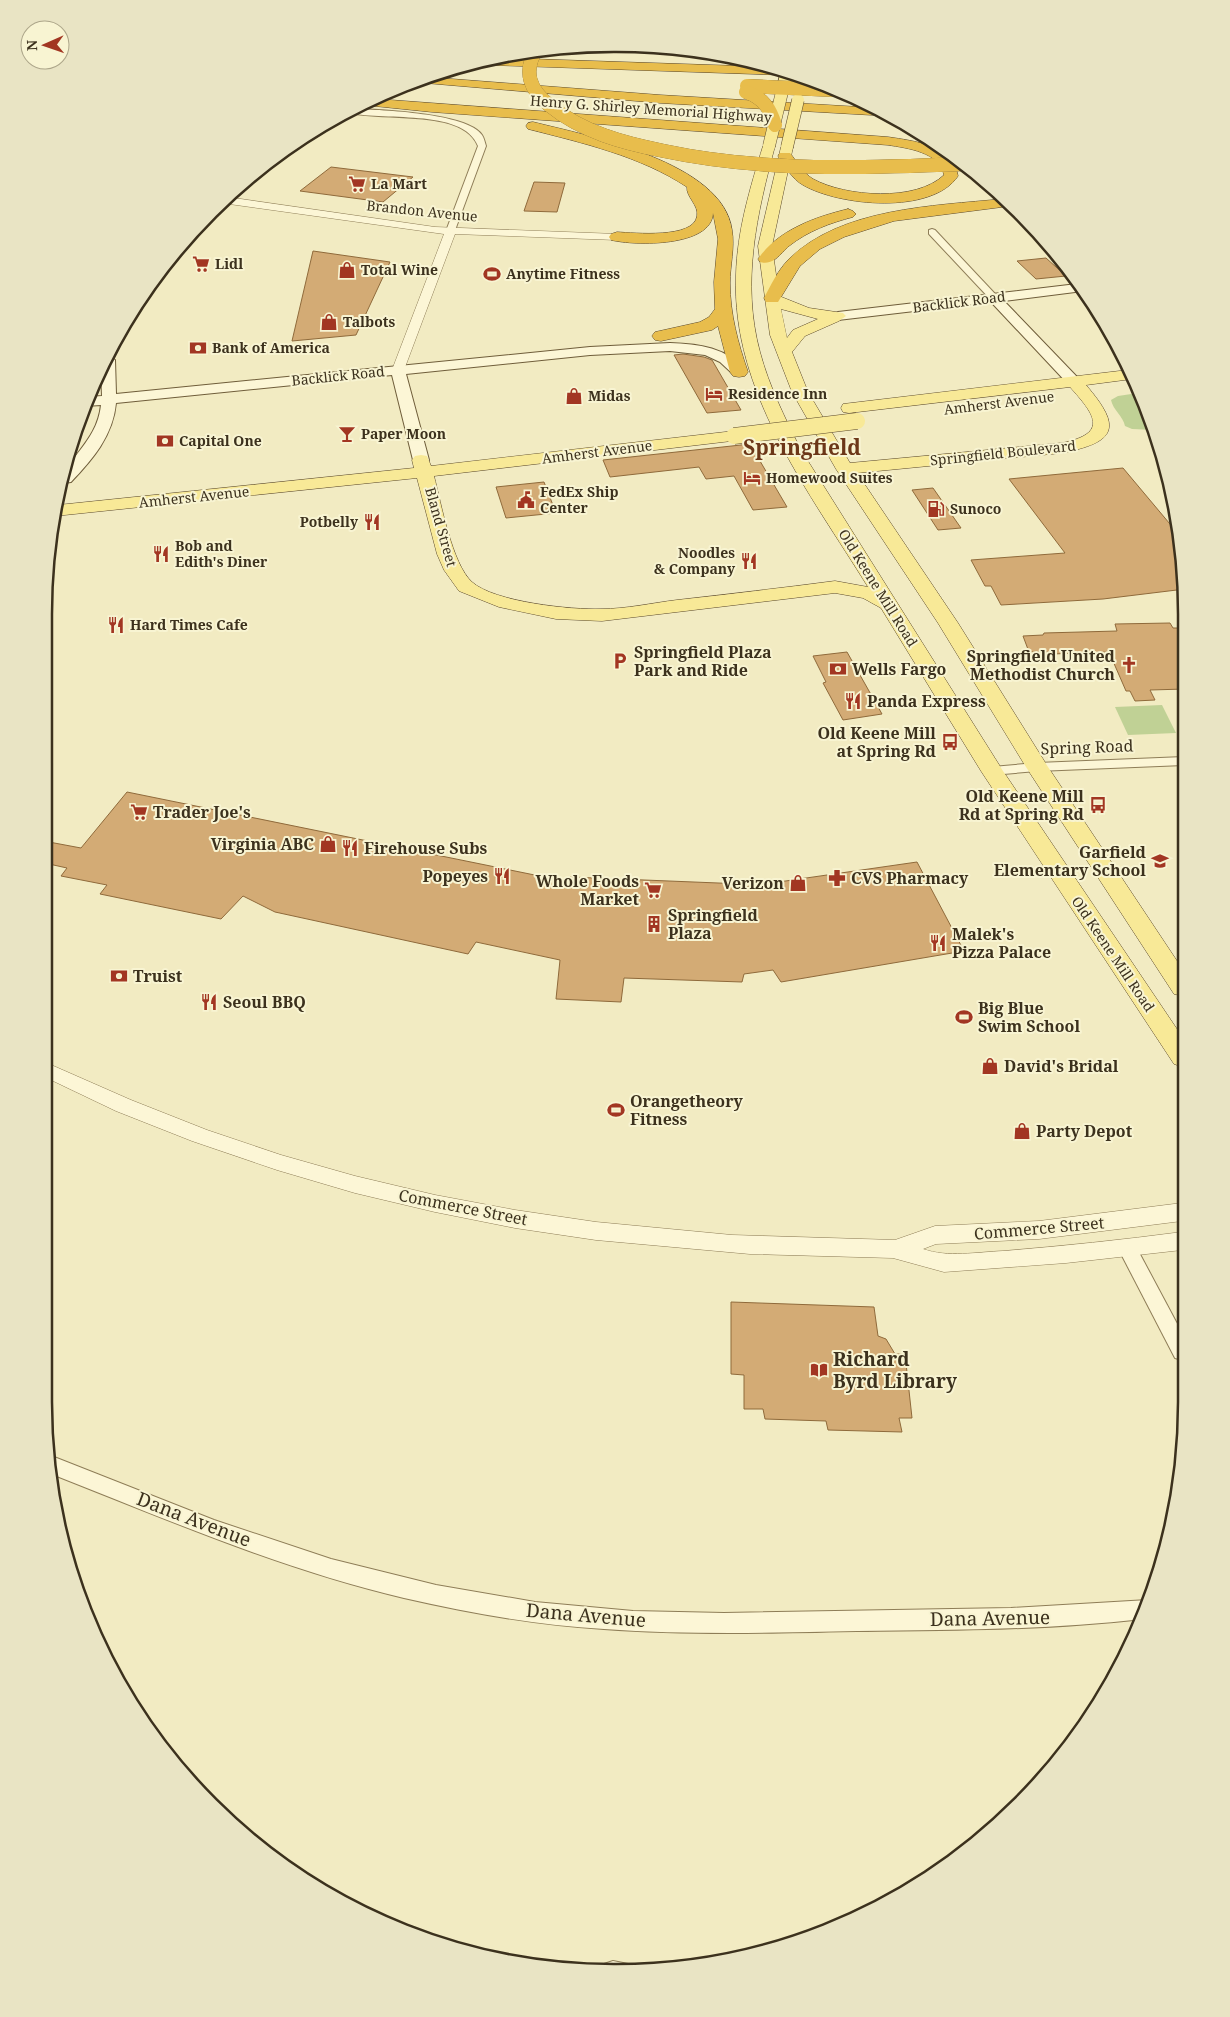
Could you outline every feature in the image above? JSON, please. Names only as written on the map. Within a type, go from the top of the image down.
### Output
[{"type":"highway","points":[[584,54],[655,54]]},
{"type":"highway","points":[[667,55],[744,80],[810,87]]},
{"type":"highway","points":[[531,59],[528,72],[531,85],[541,98],[575,123],[603,135],[629,143],[689,157],[768,166],[852,167],[951,164]]},
{"type":"highway","points":[[501,64],[797,82]]},
{"type":"highway","points":[[467,72],[557,78]]},
{"type":"highway","points":[[459,75],[605,86],[744,80],[771,75]]},
{"type":"highway","points":[[744,80],[771,111],[775,125]]},
{"type":"highway","name":"Henry G. Shirley Memorial Highway","points":[[423,86],[672,111],[890,125]]},
{"type":"highway","points":[[424,86],[866,112]]},
{"type":"highway","points":[[383,103],[888,141],[916,146],[938,155],[950,166],[951,176],[943,186],[924,193],[885,198],[863,197],[835,192],[809,182],[801,176],[786,151]]},
{"type":"highway","points":[[413,106],[504,118],[540,128],[638,157],[675,173],[693,184],[713,201],[724,223],[726,236],[721,284],[723,310],[728,338],[739,372]]},
{"type":"highway","points":[[617,237],[663,237],[697,230],[703,224],[705,210],[694,193],[693,184]]},
{"type":"highway","points":[[766,259],[788,238],[809,226],[845,215],[985,191]]},
{"type":"highway","points":[[894,206],[989,195]]},
{"type":"highway","points":[[772,298],[794,263],[812,248],[836,235],[866,224],[904,216],[999,204]]},
{"type":"highway","points":[[661,336],[706,326],[715,321],[723,310]]},
{"type":"main road","name":"Old Keene Mill Road","points":[[784,79],[775,125],[746,238],[743,296],[750,344],[769,401],[792,450],[992,771],[1178,1050]]},
{"type":"main road","points":[[802,84],[765,246],[778,335],[793,376],[809,409],[845,469],[948,623],[1037,767],[1178,980]]},
{"type":"main road","name":"Backlick Road","points":[[838,316],[1073,289]]},
{"type":"main road","points":[[772,298],[800,312],[819,316],[838,316]]},
{"type":"main road","name":"Springfield Boulevard","points":[[845,469],[1084,444],[1096,438],[1102,427],[1097,409],[994,298]]},
{"type":"main road","points":[[784,352],[794,338],[805,330],[838,316]]},
{"type":"main road","name":"Backlick Road","points":[[590,352],[605,344],[661,336]]},
{"type":"main road","name":"Backlick Road","points":[[95,401],[590,352],[607,353],[670,348],[695,348],[724,357],[733,363],[739,372]]},
{"type":"main road","name":"Bland Street","points":[[398,370],[446,554],[452,570],[466,587],[485,596],[556,613],[602,615],[820,588]]},
{"type":"main road","points":[[71,471],[96,441],[107,415],[108,372]]},
{"type":"main road","points":[[739,372],[755,399],[792,450]]},
{"type":"main road","name":"Amherst Avenue","points":[[1079,388],[1124,377]]},
{"type":"main road","name":"Amherst Avenue","points":[[62,509],[1079,388],[1129,387]]},
{"type":"main road","name":"Amherst Avenue","points":[[66,494],[423,466]]},
{"type":"main road","points":[[820,588],[843,582],[851,576],[855,567],[855,550]]},
{"type":"main road","points":[[820,588],[835,587],[862,591],[874,595],[889,605]]},
{"type":"street","points":[[364,112],[431,118],[469,128],[478,133],[483,144],[398,370]]},
{"type":"street","name":"Brandon Avenue","points":[[234,201],[451,231],[617,237]]},
{"type":"street","name":"Springfield Boulevard","points":[[932,232],[994,298]]},
{"type":"street","name":"Spring Road","points":[[992,771],[1037,767],[1178,761]]},
{"type":"street","name":"Commerce Street","points":[[52,1073],[105,1099],[206,1139],[308,1172],[359,1186],[483,1213],[576,1228],[676,1240],[768,1247],[897,1249],[940,1263],[1048,1257],[1178,1242]]},
{"type":"street","name":"Commerce Street","points":[[897,1249],[935,1235],[1039,1230],[1178,1213]]},
{"type":"street","points":[[1127,1248],[1178,1344]]},
{"type":"street","name":"Dana Avenue","points":[[56,1467],[239,1537],[371,1580],[452,1598],[546,1613],[633,1621],[723,1623],[1042,1618],[1100,1615],[1138,1610]]},
{"type":"green space","points":[[1132,394],[1146,430],[1132,429],[1125,426],[1111,400],[1118,396]]},
{"type":"green space","points":[[1162,705],[1176,733],[1128,735],[1115,707]]},
{"type":"building","name":"La Mart","points":[[331,167],[413,177],[383,202],[300,191]]},
{"type":"building","points":[[534,182],[565,183],[557,212],[524,211]]},
{"type":"building","points":[[313,251],[390,262],[356,335],[292,341]]},
{"type":"building","points":[[1046,258],[1063,276],[1036,279],[1017,261]]},
{"type":"building","points":[[683,354],[712,360],[741,410],[707,413],[674,355]]},
{"type":"building","name":"Homewood Suites","points":[[750,444],[787,507],[753,510],[734,476],[706,479],[699,467],[610,477],[603,460]]},
{"type":"building","points":[[1123,468],[1170,524],[1177,590],[1103,599],[1001,605],[991,586],[985,586],[971,560],[1065,553],[1009,479]]},
{"type":"building","name":"FedEx Ship Center","points":[[544,482],[556,513],[506,518],[496,487]]},
{"type":"building","name":"Sunoco","points":[[933,488],[961,528],[938,530],[912,490]]},
{"type":"building","name":"Springfield United Methodist Church","points":[[1170,623],[1173,628],[1178,628],[1178,689],[1150,690],[1155,700],[1135,701],[1130,691],[1126,691],[1109,652],[1052,654],[1051,652],[1029,652],[1023,636],[1043,635],[1044,633],[1117,631],[1115,624]]},
{"type":"building","points":[[847,652],[882,714],[843,720],[823,683],[826,682],[813,656]]},
{"type":"building","points":[[127,792],[569,882],[570,877],[743,884],[744,887],[917,862],[964,951],[781,982],[773,970],[744,974],[742,982],[624,978],[621,1002],[556,999],[560,960],[476,942],[468,954],[275,912],[243,896],[221,919],[100,894],[107,885],[61,876],[67,868],[52,865],[52,843],[81,848]]},
{"type":"building","name":"Richard Byrd Library","points":[[731,1302],[874,1307],[878,1336],[886,1339],[895,1354],[905,1354],[912,1418],[899,1418],[902,1432],[828,1430],[826,1421],[765,1419],[763,1409],[744,1409],[744,1375],[731,1374]]},
{"type":"place","name":"La Mart","points":[[357,184]]},
{"type":"place","name":"Lidl","points":[[201,264]]},
{"type":"place","name":"Total Wine","points":[[347,270]]},
{"type":"place","name":"Anytime Fitness","points":[[492,274]]},
{"type":"place","name":"Talbots","points":[[329,322]]},
{"type":"place","name":"Bank of America","points":[[198,348]]},
{"type":"place","name":"Residence Inn","points":[[714,394]]},
{"type":"place","name":"Midas","points":[[574,396]]},
{"type":"place","name":"Paper Moon","points":[[347,434]]},
{"type":"place","name":"Capital One","points":[[165,441]]},
{"type":"place","name":"Homewood Suites","points":[[752,478]]},
{"type":"place","name":"FedEx Ship Center","points":[[526,500]]},
{"type":"place","name":"Sunoco","points":[[936,509]]},
{"type":"place","name":"Potbelly","points":[[372,522]]},
{"type":"place","name":"Bob and Edith's Diner","points":[[161,554]]},
{"type":"place","name":"Noodles & Company","points":[[749,561]]},
{"type":"place","name":"Hard Times Cafe","points":[[116,625]]},
{"type":"place","name":"Springfield Plaza Park and Ride","points":[[620,661]]},
{"type":"place","name":"Springfield United Methodist Church","points":[[1129,665]]},
{"type":"place","name":"Wells Fargo","points":[[838,669]]},
{"type":"place","name":"Panda Express","points":[[853,701]]},
{"type":"place","name":"Old Keene Mill at Spring Rd","points":[[950,742]]},
{"type":"place","name":"Old Keene Mill Rd at Spring Rd","points":[[1098,805]]},
{"type":"place","name":"Trader Joe's","points":[[139,812]]},
{"type":"place","name":"Virginia ABC","points":[[328,844]]},
{"type":"place","name":"Firehouse Subs","points":[[350,848]]},
{"type":"place","name":"Garfield Elementary School","points":[[1160,861]]},
{"type":"place","name":"Popeyes","points":[[502,876]]},
{"type":"place","name":"CVS Pharmacy","points":[[837,878]]},
{"type":"place","name":"Verizon","points":[[798,883]]},
{"type":"place","name":"Whole Foods Market","points":[[653,890]]},
{"type":"place","name":"Springfield Plaza","points":[[654,924]]},
{"type":"place","name":"Malek's Pizza Palace","points":[[938,943]]},
{"type":"place","name":"Truist","points":[[119,976]]},
{"type":"place","name":"Seoul BBQ","points":[[209,1002]]},
{"type":"place","name":"Big Blue Swim School","points":[[964,1017]]},
{"type":"place","name":"David's Bridal","points":[[990,1066]]},
{"type":"place","name":"Orangetheory Fitness","points":[[616,1110]]},
{"type":"place","name":"Party Depot","points":[[1022,1131]]},
{"type":"place","name":"Richard Byrd Library","points":[[819,1370]]},
{"type":"district","name":"Springfield","points":[[802,448]]}]
